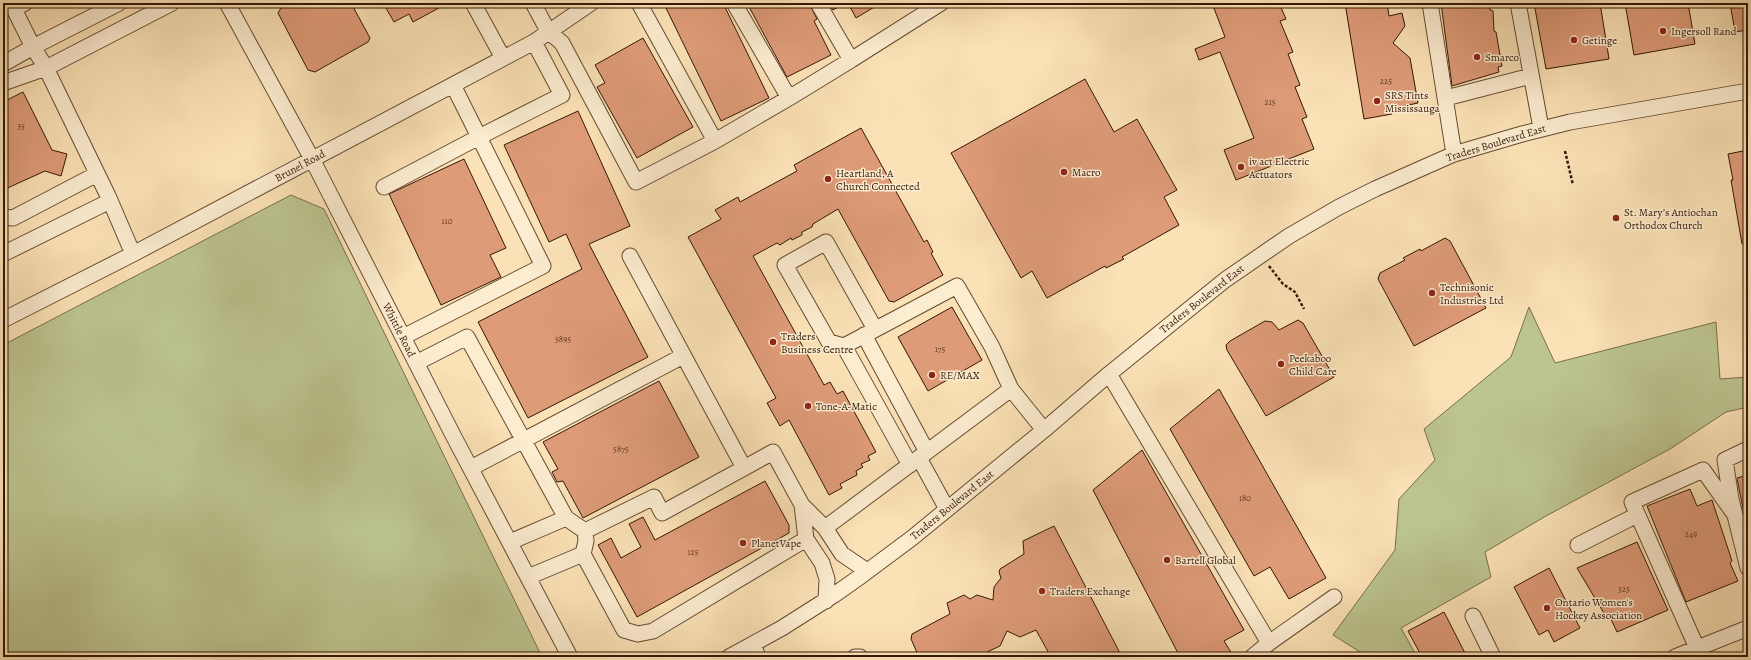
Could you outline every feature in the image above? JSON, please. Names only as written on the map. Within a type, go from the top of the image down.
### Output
[{"type":"street","points":[[25,3],[14,9],[33,47],[46,68],[110,201],[133,254]]},
{"type":"street","points":[[3,64],[119,3]]},
{"type":"street","points":[[3,83],[46,68],[172,3]]},
{"type":"street","name":"Whittle Road","points":[[227,3],[312,159],[470,468],[570,657]]},
{"type":"street","points":[[474,3],[503,58]]},
{"type":"street","points":[[533,3],[548,32],[562,43],[636,182],[715,141],[789,98],[941,3]]},
{"type":"street","name":"Brunel Road","points":[[3,320],[133,254],[534,42],[591,3]]},
{"type":"street","points":[[639,3],[715,141]]},
{"type":"street","points":[[734,3],[789,98]]},
{"type":"street","points":[[818,3],[851,60]]},
{"type":"street","points":[[1430,3],[1454,154]]},
{"type":"street","points":[[1518,3],[1541,128]]},
{"type":"street","points":[[384,187],[562,95],[534,42]]},
{"type":"street","points":[[1446,98],[1531,76]]},
{"type":"street","points":[[403,337],[543,266],[453,85]]},
{"type":"street","name":"Traders Boulevard East","points":[[730,657],[756,650],[912,538],[1202,298],[1288,236],[1339,207],[1375,189],[1454,154],[1541,128],[1748,91]]},
{"type":"street","points":[[3,217],[13,218],[97,174]]},
{"type":"street","points":[[3,254],[110,201]]},
{"type":"street","points":[[919,458],[870,332],[826,242],[785,264],[829,342],[844,346],[919,458],[947,509]]},
{"type":"street","points":[[630,256],[744,468]]},
{"type":"street","points":[[844,346],[957,286],[992,347],[1011,389],[1044,430]]},
{"type":"street","points":[[416,363],[467,337],[566,518],[585,531],[586,541],[583,554],[624,630],[638,634],[653,631],[806,539]]},
{"type":"street","points":[[470,468],[683,356]]},
{"type":"street","points":[[1109,374],[1269,644]]},
{"type":"street","points":[[825,528],[1011,389]]},
{"type":"street","points":[[1748,449],[1725,460],[1735,515],[1748,568]]},
{"type":"street","points":[[585,531],[654,497],[662,513],[773,452],[802,505],[825,528],[842,554],[867,571]]},
{"type":"street","points":[[1697,648],[1632,502],[1703,470],[1735,515]]},
{"type":"street","points":[[802,505],[806,539],[822,563],[827,579],[826,601]]},
{"type":"street","points":[[1578,545],[1637,515]]},
{"type":"street","points":[[510,542],[566,518]]},
{"type":"street","points":[[528,577],[583,554]]},
{"type":"street","points":[[1252,657],[1334,597]]},
{"type":"street","points":[[1473,616],[1493,657]]},
{"type":"street","points":[[1675,657],[1748,628]]},
{"type":"street","points":[[855,657],[860,657]]},
{"type":"path","points":[[1565,151],[1573,186]]},
{"type":"path","points":[[1260,255],[1283,284],[1295,292],[1304,309]]},
{"type":"green space","points":[[291,195],[324,209],[542,657],[3,657],[3,345]]},
{"type":"green space","points":[[1529,307],[1555,363],[1716,322],[1720,379],[1748,377],[1748,407],[1726,412],[1670,449],[1546,516],[1485,552],[1491,577],[1401,628],[1417,657],[1368,657],[1333,635],[1395,550],[1399,499],[1435,460],[1424,429],[1511,357]]},
{"type":"building","points":[[289,3],[351,3],[370,38],[368,42],[315,72],[308,70],[278,13],[281,8]]},
{"type":"building","points":[[383,3],[448,3],[413,22],[409,14],[394,22]]},
{"type":"building","points":[[677,3],[723,3],[769,98],[721,121],[666,8]]},
{"type":"building","points":[[747,3],[809,3],[817,19],[814,21],[831,55],[787,77]]},
{"type":"building","points":[[828,3],[845,3],[833,10]]},
{"type":"building","points":[[848,3],[881,3],[856,18]]},
{"type":"building","points":[[1212,3],[1279,3],[1286,19],[1280,21],[1293,52],[1288,54],[1300,85],[1295,87],[1307,117],[1302,119],[1314,149],[1236,180],[1224,150],[1254,138],[1220,52],[1199,60],[1195,49],[1225,37]]},
{"type":"building","points":[[1345,3],[1387,3],[1389,16],[1402,13],[1405,26],[1393,43],[1410,58],[1418,103],[1404,106],[1405,109],[1391,111],[1392,114],[1364,119]]},
{"type":"building","points":[[1441,3],[1490,3],[1490,10],[1493,11],[1494,31],[1496,32],[1502,66],[1498,67],[1499,72],[1452,86]]},
{"type":"building","points":[[1534,3],[1600,3],[1609,59],[1546,69]]},
{"type":"building","points":[[1625,3],[1688,3],[1695,44],[1634,55]]},
{"type":"building","points":[[1730,3],[1748,3],[1748,30],[1735,32]]},
{"type":"building","points":[[643,38],[693,127],[637,158],[597,87],[605,83],[595,65]]},
{"type":"building","name":"Macro","points":[[1085,79],[1114,132],[1137,119],[1177,190],[1164,197],[1179,225],[1122,257],[1124,259],[1106,268],[1105,266],[1047,298],[1032,271],[1021,278],[951,153]]},
{"type":"building","points":[[23,92],[52,150],[67,154],[61,176],[45,171],[3,190],[3,102]]},
{"type":"building","points":[[578,111],[630,226],[589,244],[648,357],[528,418],[478,322],[582,269],[566,234],[549,242],[504,145]]},
{"type":"building","name":"Traders Business Centre","points":[[861,128],[924,242],[927,240],[933,252],[931,253],[943,275],[894,302],[889,301],[838,209],[813,224],[812,227],[802,232],[802,235],[792,240],[791,238],[780,245],[777,243],[753,256],[824,385],[830,382],[837,394],[843,391],[876,452],[868,456],[870,460],[861,464],[863,467],[856,471],[857,475],[840,484],[842,488],[829,495],[789,420],[780,426],[767,403],[776,398],[688,237],[721,219],[715,210],[738,197],[740,202],[797,171],[794,165]]},
{"type":"building","points":[[1748,150],[1748,243],[1742,244],[1728,154]]},
{"type":"building","points":[[464,159],[506,248],[490,255],[501,277],[441,305],[389,194]]},
{"type":"building","name":"Technisonic Industries Ltd","points":[[1445,238],[1450,241],[1486,308],[1414,346],[1378,279],[1380,273],[1405,260],[1403,258],[1420,249],[1421,251]]},
{"type":"building","points":[[952,307],[982,360],[928,391],[898,337]]},
{"type":"building","name":"Peekaboo Child Care","points":[[1298,320],[1303,323],[1334,377],[1266,416],[1227,350],[1226,345],[1230,341],[1265,321],[1272,322],[1279,330]]},
{"type":"building","points":[[659,381],[699,457],[583,518],[563,481],[557,482],[552,472],[558,469],[543,442]]},
{"type":"building","points":[[1219,389],[1326,578],[1289,599],[1270,567],[1254,576],[1170,429]]},
{"type":"building","name":"Bartell Global","points":[[1142,450],[1244,630],[1224,641],[1234,657],[1180,657],[1093,490]]},
{"type":"building","points":[[1748,475],[1748,523],[1746,524],[1737,478]]},
{"type":"building","points":[[765,481],[789,525],[789,533],[637,617],[598,545],[611,538],[621,558],[641,547],[629,524],[643,517],[655,540]]},
{"type":"building","points":[[1690,489],[1697,506],[1712,500],[1732,561],[1730,563],[1738,581],[1686,602],[1647,506]]},
{"type":"building","name":"Traders Exchange","points":[[1054,526],[1122,657],[1051,657],[1036,630],[1020,637],[1007,631],[1000,646],[987,652],[989,657],[919,657],[911,639],[912,634],[950,614],[947,603],[964,595],[970,599],[977,595],[993,600],[994,587],[1001,578],[999,572],[1000,569],[1024,554],[1023,541]]},
{"type":"building","points":[[1637,542],[1668,610],[1617,632],[1608,613],[1605,615],[1577,568]]},
{"type":"building","name":"Ontario Women's Hockey Association","points":[[1549,568],[1580,628],[1554,642],[1548,630],[1539,635],[1514,587]]},
{"type":"building","points":[[1444,612],[1467,657],[1422,657],[1408,631]]},
{"type":"place","name":"Ingersoll Rand","points":[[1663,31]]},
{"type":"place","name":"Getinge","points":[[1574,40]]},
{"type":"place","name":"Smarco","points":[[1477,57]]},
{"type":"place","name":"SRS Tints Mississauga","points":[[1377,101]]},
{"type":"place","name":"iv act Electric Actuators","points":[[1241,167]]},
{"type":"place","name":"Macro","points":[[1064,172]]},
{"type":"place","name":"Heartland, A Church Connected","points":[[828,179]]},
{"type":"place","name":"St. Mary’s Antiochan Orthodox Church","points":[[1616,218]]},
{"type":"place","name":"Technisonic Industries Ltd","points":[[1432,293]]},
{"type":"place","name":"Traders Business Centre","points":[[773,342]]},
{"type":"place","name":"Peekaboo Child Care","points":[[1281,364]]},
{"type":"place","name":"RE/MAX","points":[[932,375]]},
{"type":"place","name":"Tone-A-Matic","points":[[808,406]]},
{"type":"place","name":"PlanetVape","points":[[743,543]]},
{"type":"place","name":"Bartell Global","points":[[1167,560]]},
{"type":"place","name":"Traders Exchange","points":[[1042,591]]},
{"type":"place","name":"Ontario Women's Hockey Association","points":[[1547,608]]}]
